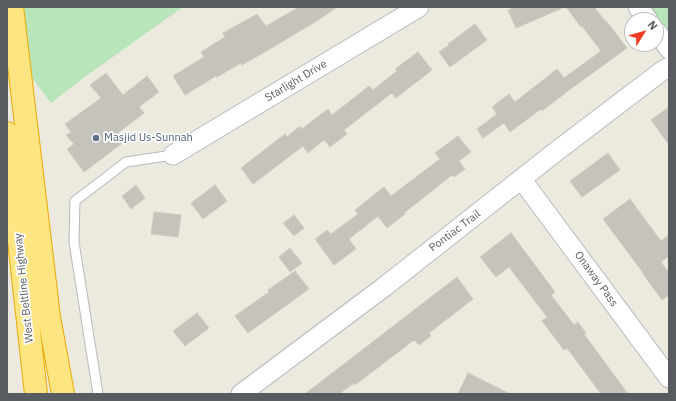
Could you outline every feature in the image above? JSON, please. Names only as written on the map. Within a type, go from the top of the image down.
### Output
[{"type":"highway","points":[[12,7],[49,317],[63,394]]},
{"type":"highway","name":"West Beltline Highway","points":[[7,133],[36,394]]},
{"type":"street","name":"Starlight Drive","points":[[173,155],[419,7]]},
{"type":"street","name":"Pontiac Trail","points":[[241,394],[384,287],[669,67]]},
{"type":"street","name":"Onaway Pass","points":[[522,180],[669,378]]},
{"type":"lane","points":[[98,394],[74,242],[74,201],[126,162],[173,155]]},
{"type":"green space","points":[[24,7],[183,7],[51,103],[30,75]]},
{"type":"green space","points":[[648,7],[669,7],[669,33],[664,27],[664,12],[652,12]]},
{"type":"building","points":[[299,7],[337,7],[270,49],[242,65],[241,63],[217,77],[216,76],[185,95],[173,76],[204,57],[201,52],[225,37],[223,33],[257,14],[266,26]]},
{"type":"building","points":[[516,7],[565,7],[516,28],[508,10]]},
{"type":"building","points":[[566,7],[594,7],[624,44],[624,50],[542,111],[541,109],[510,132],[504,123],[483,138],[477,129],[497,114],[492,107],[509,94],[515,102],[557,69],[564,78],[601,51],[582,26],[581,27]]},
{"type":"building","points":[[475,24],[487,40],[450,67],[439,52]]},
{"type":"building","points":[[418,52],[432,70],[396,98],[392,93],[344,130],[347,134],[330,147],[324,140],[308,153],[303,146],[253,184],[241,168],[285,134],[287,137],[300,126],[302,129],[328,109],[332,115],[369,86],[373,90],[397,71],[395,69]]},
{"type":"building","points":[[106,73],[123,95],[147,76],[159,92],[139,107],[144,113],[118,133],[125,141],[84,172],[67,149],[74,144],[66,135],[71,132],[65,124],[101,98],[90,85]]},
{"type":"building","points":[[669,107],[669,145],[651,120]]},
{"type":"building","points":[[458,136],[471,152],[459,161],[465,169],[454,177],[452,175],[387,228],[378,216],[349,239],[356,249],[334,265],[315,239],[327,230],[331,234],[358,214],[355,210],[384,187],[391,196],[440,159],[435,153]]},
{"type":"building","points":[[608,153],[620,170],[582,197],[570,181]]},
{"type":"building","points":[[136,185],[145,198],[131,209],[122,196]]},
{"type":"building","points":[[215,185],[227,201],[203,219],[191,203]]},
{"type":"building","points":[[630,199],[661,241],[669,235],[669,256],[661,262],[669,273],[669,295],[662,300],[603,219]]},
{"type":"building","points":[[154,212],[181,215],[178,237],[151,234]]},
{"type":"building","points":[[294,215],[304,228],[294,236],[283,223]]},
{"type":"building","points":[[511,233],[555,292],[551,295],[574,325],[578,322],[586,333],[584,334],[628,394],[601,394],[567,348],[564,350],[542,321],[547,317],[509,267],[496,277],[480,257]]},
{"type":"building","points":[[290,248],[302,263],[290,272],[279,257]]},
{"type":"building","points":[[295,271],[309,289],[248,333],[235,316]]},
{"type":"building","points":[[457,277],[473,299],[429,333],[431,336],[419,345],[414,340],[355,385],[354,383],[339,394],[305,394]]},
{"type":"building","points":[[197,313],[209,328],[185,346],[173,331]]},
{"type":"building","points":[[468,373],[510,394],[458,394]]},
{"type":"place","name":"Masjid Us-Sunnah","points":[[96,138]]}]
